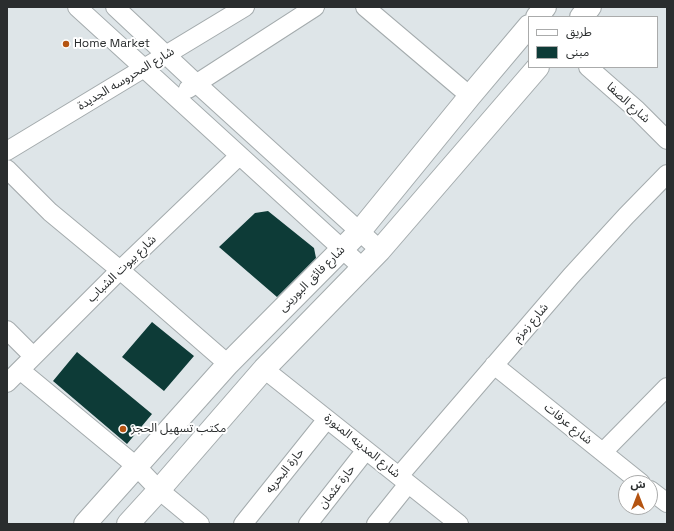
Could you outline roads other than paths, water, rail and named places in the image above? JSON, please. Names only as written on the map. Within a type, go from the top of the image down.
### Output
[{"type":"street","points":[[77,7],[363,268]]},
{"type":"street","points":[[115,7],[196,83],[380,250]]},
{"type":"street","name":"شارع المحروسه الجديدة","points":[[7,151],[245,7]]},
{"type":"street","points":[[175,97],[315,7]]},
{"type":"street","points":[[365,7],[470,96]]},
{"type":"street","points":[[538,16],[545,7]]},
{"type":"street","points":[[582,16],[590,7]]},
{"type":"street","name":"شارع فائق البورينى","points":[[85,524],[228,364],[360,231],[528,27]]},
{"type":"street","points":[[128,524],[160,490],[264,369],[380,250],[537,68]]},
{"type":"street","name":"شارع الصفا","points":[[589,68],[637,110],[667,140]]},
{"type":"street","name":"شارع بيوت الشباب","points":[[7,383],[120,270],[239,156]]},
{"type":"street","points":[[7,169],[50,212],[120,270],[228,364]]},
{"type":"street","name":"شارع زمزم","points":[[376,524],[404,480],[494,365],[598,246],[667,174]]},
{"type":"street","points":[[7,330],[33,356]]},
{"type":"street","name":"شارع عرفات","points":[[494,365],[631,475]]},
{"type":"street","name":"شارع المدينه المنورة","points":[[264,369],[404,480],[453,522]]},
{"type":"street","points":[[20,370],[136,466],[160,490],[200,524]]},
{"type":"street","points":[[603,452],[667,387]]},
{"type":"street","name":"حارة البحريه","points":[[243,524],[327,419]]},
{"type":"street","name":"حارة عثمان","points":[[308,524],[366,450]]},
{"type":"street","points":[[658,497],[667,504]]},
{"type":"place","name":"Home Market","points":[[66,44]]},
{"type":"place","name":"مكتب تسهيل الحجز","points":[[123,429]]}]
